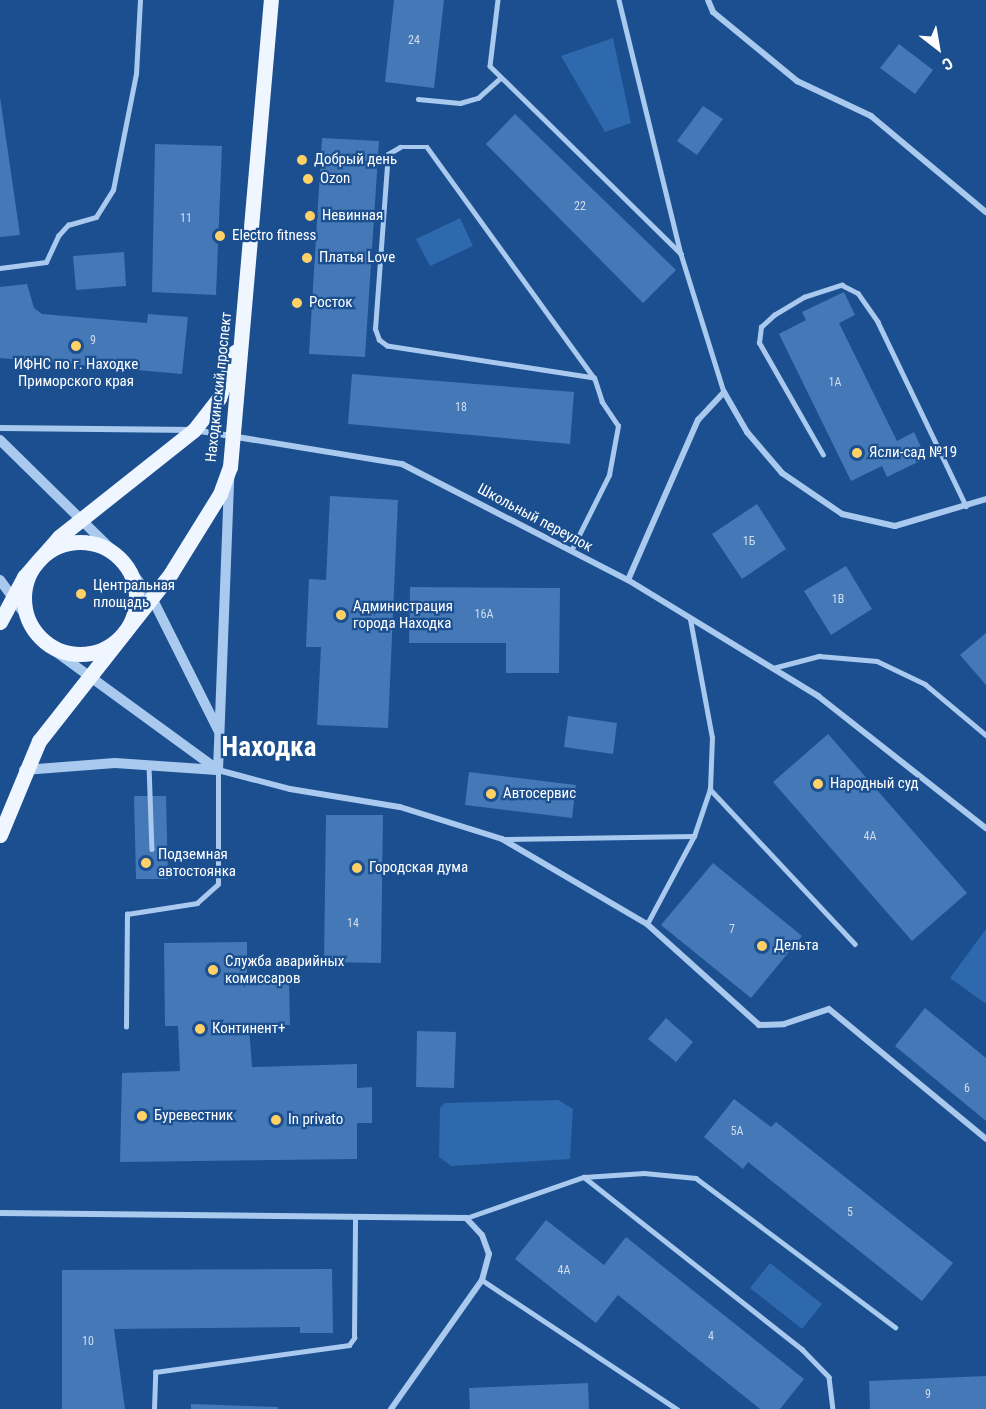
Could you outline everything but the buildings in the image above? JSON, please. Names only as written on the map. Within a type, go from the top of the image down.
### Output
[{"type":"main road","name":"Находкинский проспект","points":[[0,835],[23,770],[86,679],[152,598],[205,522],[230,467],[246,306],[271,0]]},
{"type":"main road","name":"Находкинский проспект","points":[[0,622],[11,597],[42,557],[80,519],[194,429],[219,399],[246,306]]},
{"type":"main road","points":[[82,542],[107,548],[121,559],[131,573],[136,608],[119,639],[104,649],[78,653],[39,636],[29,622],[25,587],[42,557],[57,547],[82,542]]},
{"type":"street","points":[[708,0],[713,12],[797,81],[871,116],[907,142],[986,212]]},
{"type":"street","points":[[628,580],[698,420],[724,392],[747,432],[782,473],[842,514],[895,526],[986,499]]},
{"type":"street","name":"Школьный переулок","points":[[0,429],[194,429],[402,464],[628,580],[773,668],[871,734],[986,828]]},
{"type":"street","points":[[0,440],[121,559],[152,598],[219,732]]},
{"type":"street","points":[[218,770],[230,467]]},
{"type":"street","points":[[0,580],[39,636],[86,679],[218,770]]},
{"type":"street","points":[[23,770],[66,763],[149,765],[218,770],[290,789],[400,807],[502,839],[646,924],[759,1025],[784,1024],[829,1009],[986,1139]]},
{"type":"street","points":[[0,1213],[466,1218],[482,1235],[489,1254],[482,1280],[391,1409]]},
{"type":"lane","points":[[0,268],[46,262],[58,236],[68,225],[96,217],[113,190],[136,74],[140,0]]},
{"type":"lane","points":[[498,0],[490,66],[681,254]]},
{"type":"lane","points":[[619,0],[681,254],[724,392]]},
{"type":"lane","points":[[418,99],[460,103],[478,98],[500,78]]},
{"type":"lane","points":[[571,551],[609,475],[618,426],[602,402],[594,378],[427,147],[400,147],[388,154],[375,329],[379,340],[387,346],[594,378]]},
{"type":"lane","points":[[823,455],[759,343],[761,327],[774,315],[804,297],[842,285],[858,294],[878,322],[966,506]]},
{"type":"lane","points":[[646,924],[694,836],[710,789],[712,738],[690,619]]},
{"type":"lane","points":[[773,668],[819,656],[877,661],[925,684],[986,735]]},
{"type":"lane","points":[[149,765],[152,849]]},
{"type":"lane","points":[[126,1027],[127,914],[196,903],[218,884],[218,770]]},
{"type":"lane","points":[[710,789],[855,944]]},
{"type":"lane","points":[[502,839],[694,836]]},
{"type":"lane","points":[[466,1218],[584,1177],[644,1173],[696,1178],[895,1327]]},
{"type":"lane","points":[[584,1177],[802,1349],[829,1377],[833,1409]]},
{"type":"lane","points":[[154,1409],[155,1372],[349,1345],[354,1338],[355,1217]]},
{"type":"lane","points":[[482,1280],[677,1409]]},
{"type":"shaded area","points":[[613,38],[631,123],[605,132],[561,56]]},
{"type":"shaded area","points":[[460,218],[473,246],[430,266],[416,239]]},
{"type":"shaded area","points":[[986,929],[986,1004],[950,978]]},
{"type":"shaded area","points":[[558,1100],[573,1109],[570,1159],[451,1166],[439,1157],[440,1108],[445,1103]]},
{"type":"shaded area","points":[[770,1263],[822,1304],[802,1329],[750,1288]]},
{"type":"place","name":"Добрый день","points":[[302,160]]},
{"type":"place","name":"Ozon","points":[[308,179]]},
{"type":"place","name":"Невинная","points":[[310,216]]},
{"type":"place","name":"Electro fitness","points":[[220,236]]},
{"type":"place","name":"Платья Love","points":[[307,258]]},
{"type":"place","name":"Росток","points":[[297,303]]},
{"type":"place","name":"ИФНС по г. Находке Приморского края","points":[[76,346]]},
{"type":"place","name":"Ясли-сад №19","points":[[857,453]]},
{"type":"place","name":"Центральная площадь","points":[[81,594]]},
{"type":"place","name":"Администрация города Находка","points":[[341,615]]},
{"type":"place","name":"Народный суд","points":[[818,784]]},
{"type":"place","name":"Автосервис","points":[[491,794]]},
{"type":"place","name":"Подземная автостоянка","points":[[146,863]]},
{"type":"place","name":"Городская дума","points":[[357,868]]},
{"type":"place","name":"Дельта","points":[[762,946]]},
{"type":"place","name":"Служба аварийных комиссаров","points":[[213,970]]},
{"type":"place","name":"Континент+","points":[[200,1029]]},
{"type":"place","name":"Буревестник","points":[[142,1116]]},
{"type":"place","name":"In privato","points":[[276,1120]]},
{"type":"district","name":"Находка","points":[[269,748]]}]
